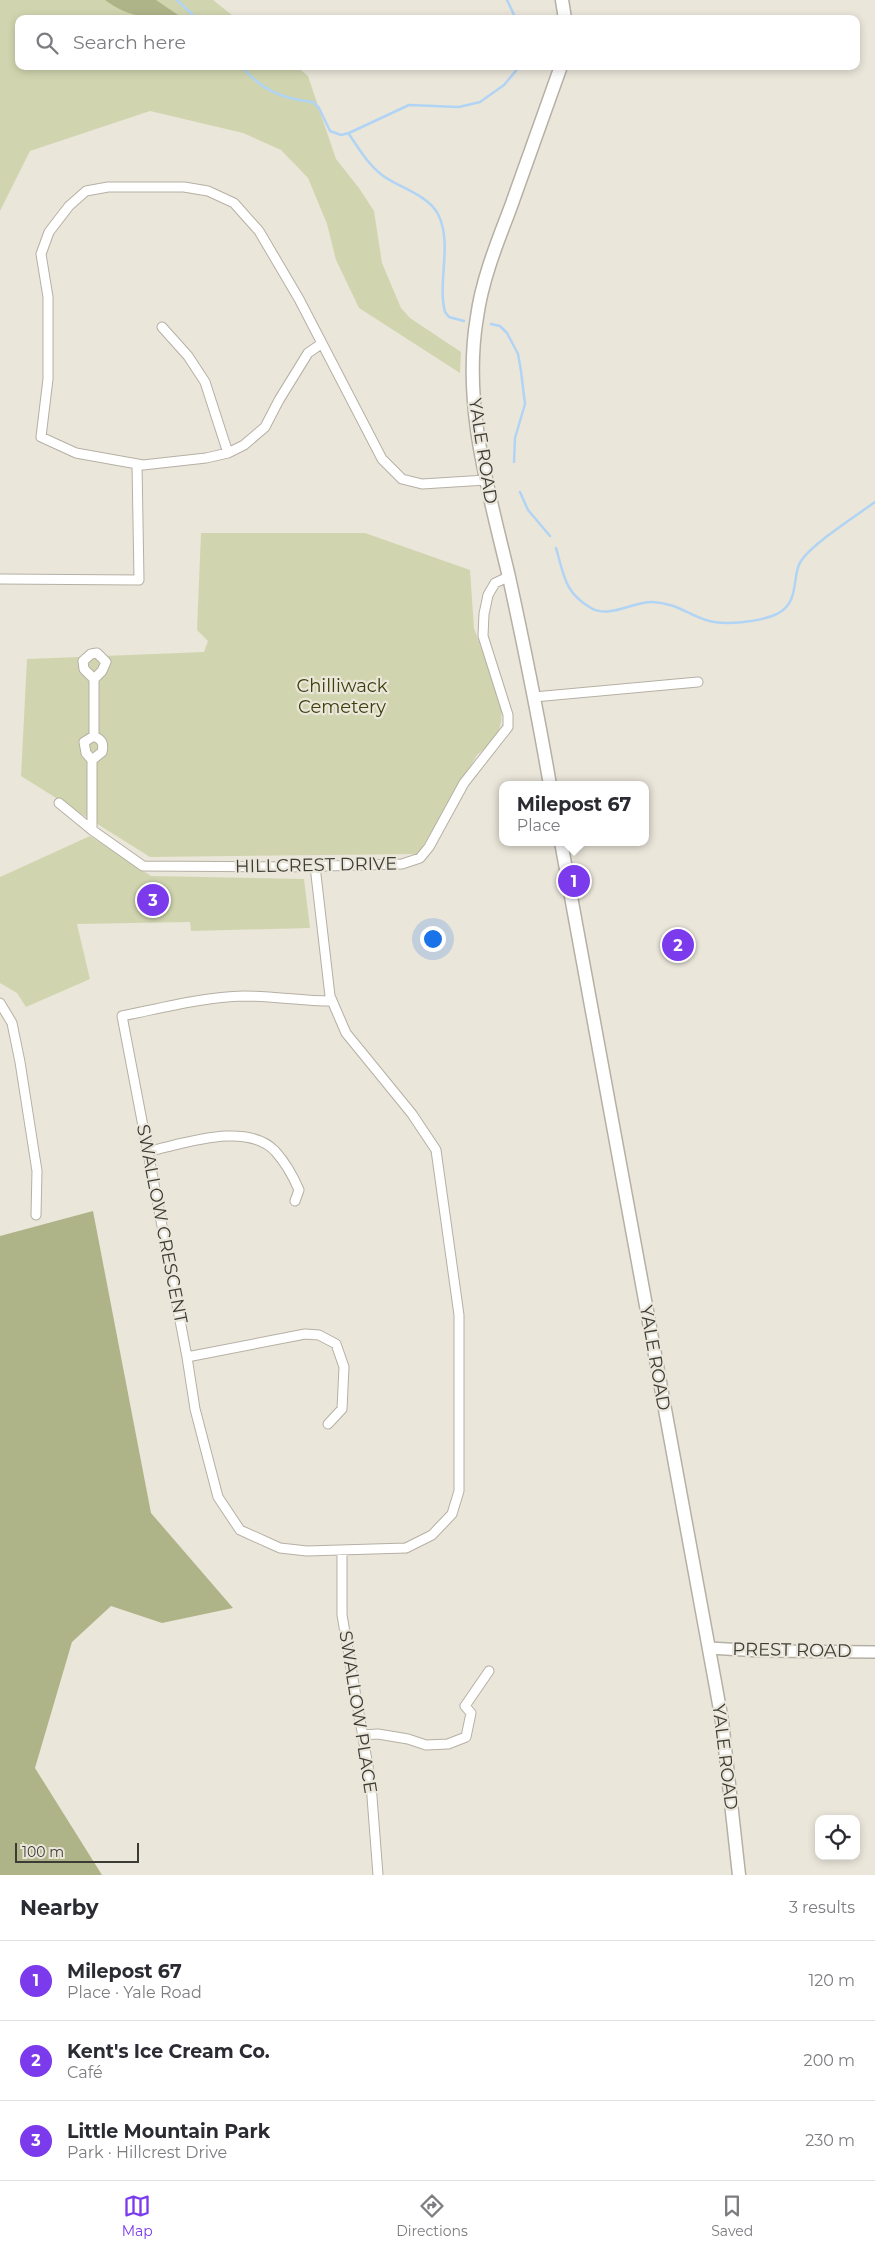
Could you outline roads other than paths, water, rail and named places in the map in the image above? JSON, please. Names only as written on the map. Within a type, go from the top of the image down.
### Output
[{"type":"main road","points":[[562,0],[564,15]]},
{"type":"main road","name":"YALE ROAD","points":[[549,781],[534,697],[486,480],[475,422],[473,390],[477,315],[500,236],[560,70]]},
{"type":"main road","name":"YALE ROAD","points":[[562,846],[722,1721],[739,1875]]},
{"type":"street","points":[[321,344],[308,353],[278,400],[265,427],[244,445],[228,453],[206,458],[137,464],[76,454],[41,437],[48,379],[48,297],[41,254],[49,232],[69,206],[86,190],[108,187],[184,187],[208,191],[234,203],[259,231],[321,344],[382,459],[402,479],[422,484],[486,480]]},
{"type":"street","points":[[162,327],[188,356],[205,382],[228,453]]},
{"type":"street","points":[[0,579],[139,580],[137,464]]},
{"type":"street","name":"HILLCREST DRIVE","points":[[59,803],[92,830],[143,866],[402,864],[420,858],[429,848],[464,783],[508,727],[505,706],[483,636],[484,614],[488,595],[495,583],[508,577]]},
{"type":"street","points":[[94,679],[94,736]]},
{"type":"street","points":[[534,697],[698,682]]},
{"type":"street","points":[[92,830],[92,760],[86,753],[84,742],[94,736]]},
{"type":"street","points":[[92,760],[102,752],[103,745],[100,739],[94,736]]},
{"type":"street","name":"SWALLOW CRESCENT","points":[[315,866],[332,1001],[346,1033],[412,1114],[436,1150],[459,1316],[459,1491],[452,1514],[432,1535],[406,1548],[307,1551],[280,1548],[240,1530],[218,1498],[195,1409],[149,1151],[122,1016],[198,1001],[242,996],[332,1001]]},
{"type":"street","points":[[0,1003],[12,1023],[20,1062],[37,1172],[36,1215]]},
{"type":"street","points":[[149,1151],[226,1134],[254,1138],[274,1150],[291,1173],[299,1190],[295,1201]]},
{"type":"street","points":[[187,1357],[305,1334],[319,1335],[336,1344],[344,1367],[342,1409],[328,1424]]},
{"type":"street","name":"SWALLOW PLACE","points":[[342,1550],[342,1615],[372,1792],[378,1875]]},
{"type":"street","name":"PREST ROAD","points":[[709,1648],[761,1651],[875,1652]]},
{"type":"street","points":[[362,1736],[378,1734],[408,1739],[426,1745],[448,1744],[466,1736],[471,1713],[465,1706],[489,1671]]},
{"type":"waterway","points":[[177,0],[193,15]]},
{"type":"waterway","points":[[507,0],[514,15]]},
{"type":"waterway","points":[[245,70],[256,81],[273,92],[282,96],[313,102],[319,108],[330,131],[341,135],[409,105],[459,107],[480,102],[504,85],[517,70]]},
{"type":"waterway","points":[[349,134],[377,171],[389,180],[420,196],[438,214],[442,226],[445,250],[443,288],[445,312],[449,317],[464,321]]},
{"type":"waterway","points":[[491,324],[500,326],[507,333],[518,354],[521,371],[525,404],[515,438],[514,462]]},
{"type":"waterway","points":[[520,492],[528,510],[550,536]]},
{"type":"waterway","points":[[556,548],[563,575],[570,589],[582,602],[598,611],[614,611],[645,602],[653,602],[675,607],[713,622],[752,621],[770,617],[785,609],[793,596],[798,567],[801,561],[825,538],[875,502]]},
{"type":"place","name":"Milepost 67","points":[[574,881]]},
{"type":"place","name":"Little Mountain Park","points":[[153,900]]},
{"type":"place","name":"Kent's Ice Cream Co.","points":[[678,945]]},
{"type":"park label","name":"Chilliwack Cemetery","points":[[342,696]]}]
